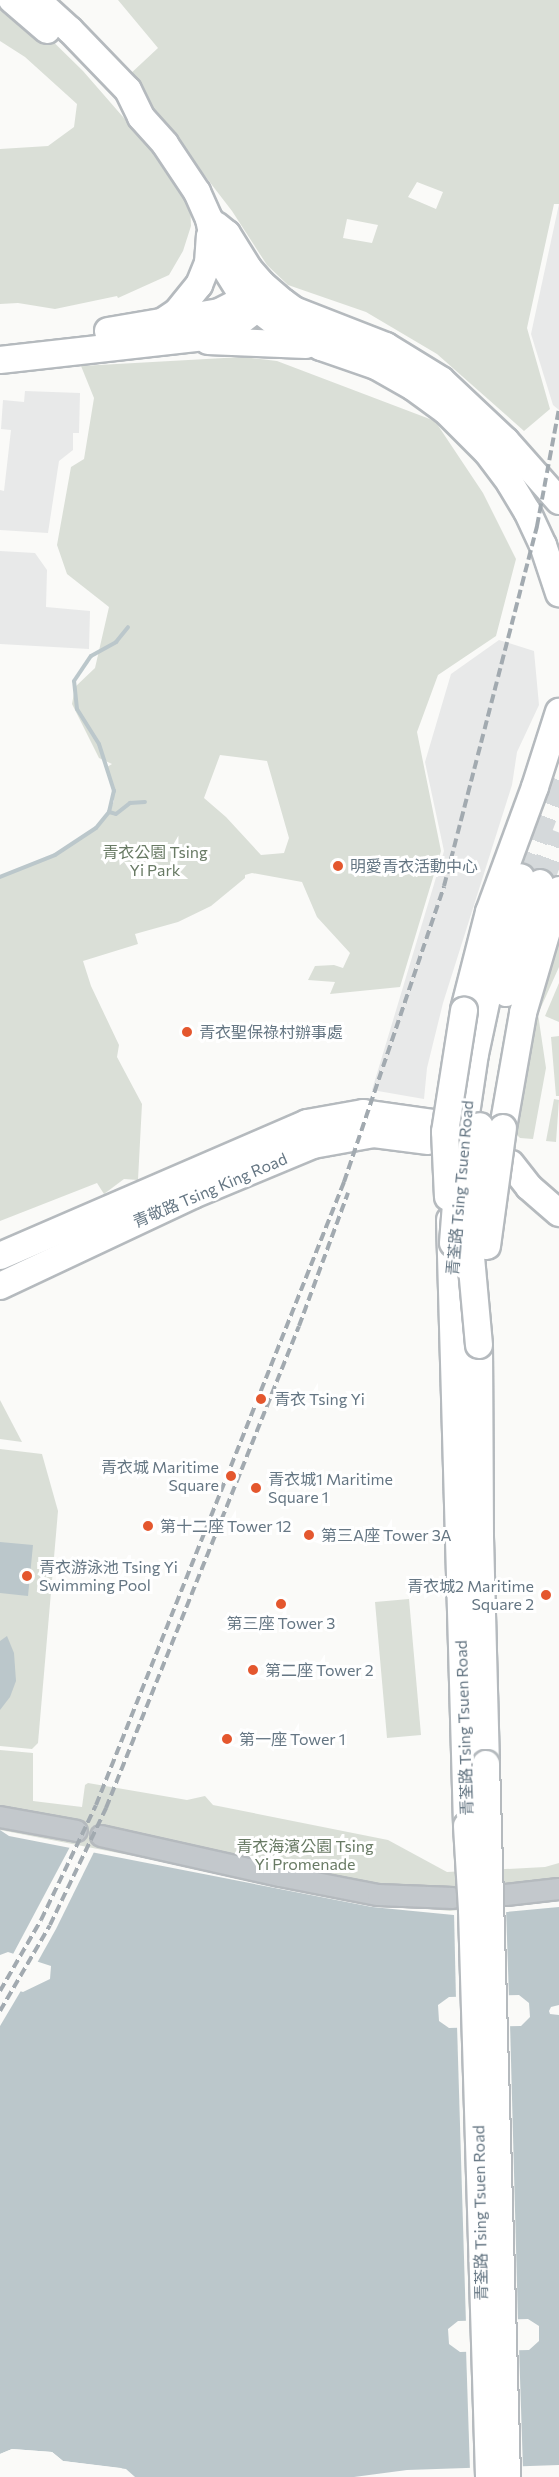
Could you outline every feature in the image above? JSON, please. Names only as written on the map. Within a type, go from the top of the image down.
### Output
[{"type":"main road","points":[[12,0],[61,43],[120,105],[141,117]]},
{"type":"main road","points":[[37,0],[70,30],[128,90],[141,117],[171,154],[196,192],[209,219],[211,247],[203,277],[192,297],[177,312],[169,332]]},
{"type":"main road","points":[[209,219],[227,234],[248,268],[259,297],[281,327],[321,347],[376,366],[413,387],[445,410],[487,452],[527,511],[559,594]]},
{"type":"main road","points":[[0,360],[169,332],[259,297],[386,346],[441,380],[506,441],[559,501]]},
{"type":"main road","points":[[0,344],[169,332],[321,347]]},
{"type":"main road","points":[[453,1243],[444,1132],[457,1046],[489,912],[559,712]]},
{"type":"main road","name":"青荃路 Tsing Tsuen Road","points":[[489,2477],[472,1910],[463,1733],[452,1338],[453,1243],[466,1106],[490,984],[540,883]]},
{"type":"main road","name":"青荃路 Tsing Tsuen Road","points":[[507,2477],[480,1537],[479,1345],[471,1257],[480,1126],[504,999],[540,883]]},
{"type":"main road","name":"青敬路 Tsing King Road","points":[[0,1286],[17,1263],[307,1123],[350,1114],[376,1114],[430,1132],[352,1136],[313,1145],[17,1263]]},
{"type":"main road","points":[[243,1152],[280,1160]]},
{"type":"main road","points":[[508,1170],[559,1213]]},
{"type":"street","points":[[0,1817],[77,1831]]},
{"type":"street","points":[[101,1836],[280,1876],[378,1895],[453,1898]]},
{"type":"street","points":[[506,1896],[559,1889]]},
{"type":"shaded area","points":[[559,204],[559,410],[553,405],[531,334]]},
{"type":"shaded area","points":[[25,391],[80,393],[79,433],[73,433],[73,450],[59,461],[48,533],[0,530],[0,490],[4,491],[11,430],[1,429],[3,400],[24,402]]},
{"type":"shaded area","points":[[0,551],[35,553],[47,570],[46,607],[90,611],[89,649],[0,644]]},
{"type":"shaded area","points":[[499,640],[534,651],[539,705],[517,752],[512,785],[443,1003],[427,1068],[424,1099],[372,1090],[444,851],[425,762],[451,674]]},
{"type":"shaded area","points":[[0,1542],[33,1545],[28,1596],[0,1593]]},
{"type":"shaded area","points":[[7,1636],[14,1653],[16,1681],[10,1697],[0,1710],[0,1641]]},
{"type":"shaded area","points":[[0,1830],[9,1836],[372,1907],[464,1916],[559,1907],[559,2005],[551,2007],[549,2011],[550,2014],[559,2015],[559,2465],[407,2470],[354,2477],[135,2477],[121,2468],[63,2461],[52,2452],[12,2449],[0,2454],[0,1985],[23,1992],[50,1979],[51,1966],[8,1952],[0,1955]],"holes":[[[519,1995],[529,2003],[530,2017],[521,2026],[449,2028],[439,2021],[438,2005],[449,1997]],[[528,2319],[539,2326],[539,2341],[529,2350],[460,2352],[449,2344],[448,2329],[458,2321]]]},
{"type":"green space","points":[[0,0],[30,19],[83,71],[164,164],[190,199],[191,226],[183,251],[169,275],[118,298],[117,296],[55,309],[18,303],[0,304],[0,149],[48,146],[74,127],[77,104],[25,57],[0,41]]},
{"type":"green space","points":[[118,0],[559,0],[559,204],[554,204],[527,328],[550,409],[524,431],[437,354],[366,312],[288,285],[267,265],[232,211],[128,76],[158,48]],"holes":[[[417,182],[443,192],[436,209],[408,197]],[[347,219],[378,225],[372,243],[343,238]]]},
{"type":"green space","name":"青衣公園 Tsing Yi Park","points":[[242,357],[277,361],[435,421],[483,493],[516,559],[496,636],[438,675],[417,732],[441,851],[400,987],[330,994],[335,982],[308,980],[315,966],[334,965],[343,968],[350,953],[317,917],[302,882],[252,873],[245,875],[245,878],[211,906],[178,922],[135,934],[138,944],[83,961],[91,986],[119,1045],[117,1057],[142,1104],[138,1180],[124,1179],[104,1194],[97,1183],[0,1221],[0,877],[55,855],[96,828],[107,816],[114,801],[114,791],[107,767],[112,764],[99,758],[72,704],[75,687],[95,668],[109,607],[67,574],[57,545],[71,467],[84,459],[94,398],[81,366]],"holes":[[[220,755],[267,761],[289,838],[284,853],[261,855],[226,817],[204,798]]]},
{"type":"green space","points":[[559,931],[559,967],[538,1014],[556,940]]},
{"type":"green space","points":[[559,983],[559,1022],[545,1016]]},
{"type":"green space","points":[[538,1014],[546,1068],[533,1139],[520,1138],[516,1134]]},
{"type":"green space","points":[[559,1036],[559,1096],[556,1096],[551,1037]]},
{"type":"green space","points":[[554,1099],[559,1100],[556,1142],[546,1141]]},
{"type":"green space","points":[[0,1400],[22,1442],[0,1439]]},
{"type":"green space","name":"青衣游泳池 Tsing Yi Swimming Pool","points":[[0,1449],[42,1454],[58,1511],[38,1743],[32,1749],[0,1746]]},
{"type":"green space","points":[[409,1599],[421,1735],[387,1738],[375,1602]]},
{"type":"green space","name":"青衣海濱公園 Tsing Yi Promenade","points":[[0,1750],[33,1753],[33,1801],[82,1807],[85,1785],[88,1783],[187,1800],[205,1796],[213,1805],[388,1840],[447,1872],[545,1867],[559,1863],[559,1897],[450,1911],[381,1904],[0,1830]]},
{"type":"pier","points":[[71,1845],[95,1850],[56,1929],[37,1963],[12,1956]]},
{"type":"pier","points":[[506,1909],[509,1998],[456,2000],[454,1912]]},
{"type":"pier","points":[[0,1982],[22,1989],[0,2026]]},
{"type":"pier","points":[[510,2023],[518,2322],[466,2324],[457,2025]]},
{"type":"pier","points":[[519,2347],[523,2469],[470,2471],[466,2349]]},
{"type":"pier","points":[[12,2449],[52,2452],[63,2461],[126,2469],[135,2477],[121,2471],[62,2464],[51,2454],[13,2452],[0,2457],[0,2454]]},
{"type":"waterway","points":[[109,812],[114,791],[99,744],[77,709],[74,681],[91,656],[116,642],[128,627]]},
{"type":"waterway","points":[[0,877],[55,855],[96,828],[109,812],[116,814],[130,803],[145,802]]},
{"type":"tunnel","points":[[521,877],[559,777]]},
{"type":"tunnel","points":[[540,883],[559,832]]},
{"type":"tunnel","points":[[429,1141],[465,1155],[496,1172]]},
{"type":"railway","points":[[0,1991],[41,1920],[96,1805],[344,1182],[444,886],[537,526],[559,409]]},
{"type":"railway","points":[[0,2011],[50,1925],[106,1808],[299,1326],[348,1193]]},
{"type":"place","name":"明愛青衣活動中心","points":[[338,866]]},
{"type":"place","name":"青衣聖保祿村辦事處","points":[[187,1032]]},
{"type":"place","name":"青衣 Tsing Yi","points":[[261,1399]]},
{"type":"place","name":"青衣城 Maritime Square","points":[[231,1476]]},
{"type":"place","name":"青衣城1 Maritime Square 1","points":[[256,1488]]},
{"type":"place","name":"第十二座 Tower 12","points":[[148,1526]]},
{"type":"place","name":"第三A座 Tower 3A","points":[[309,1535]]},
{"type":"place","name":"青衣游泳池 Tsing Yi Swimming Pool","points":[[27,1576]]},
{"type":"place","name":"青衣城2 Maritime Square 2","points":[[546,1595]]},
{"type":"place","name":"第三座 Tower 3","points":[[281,1604]]},
{"type":"place","name":"第二座 Tower 2","points":[[253,1670]]},
{"type":"place","name":"第一座 Tower 1","points":[[227,1739]]}]
